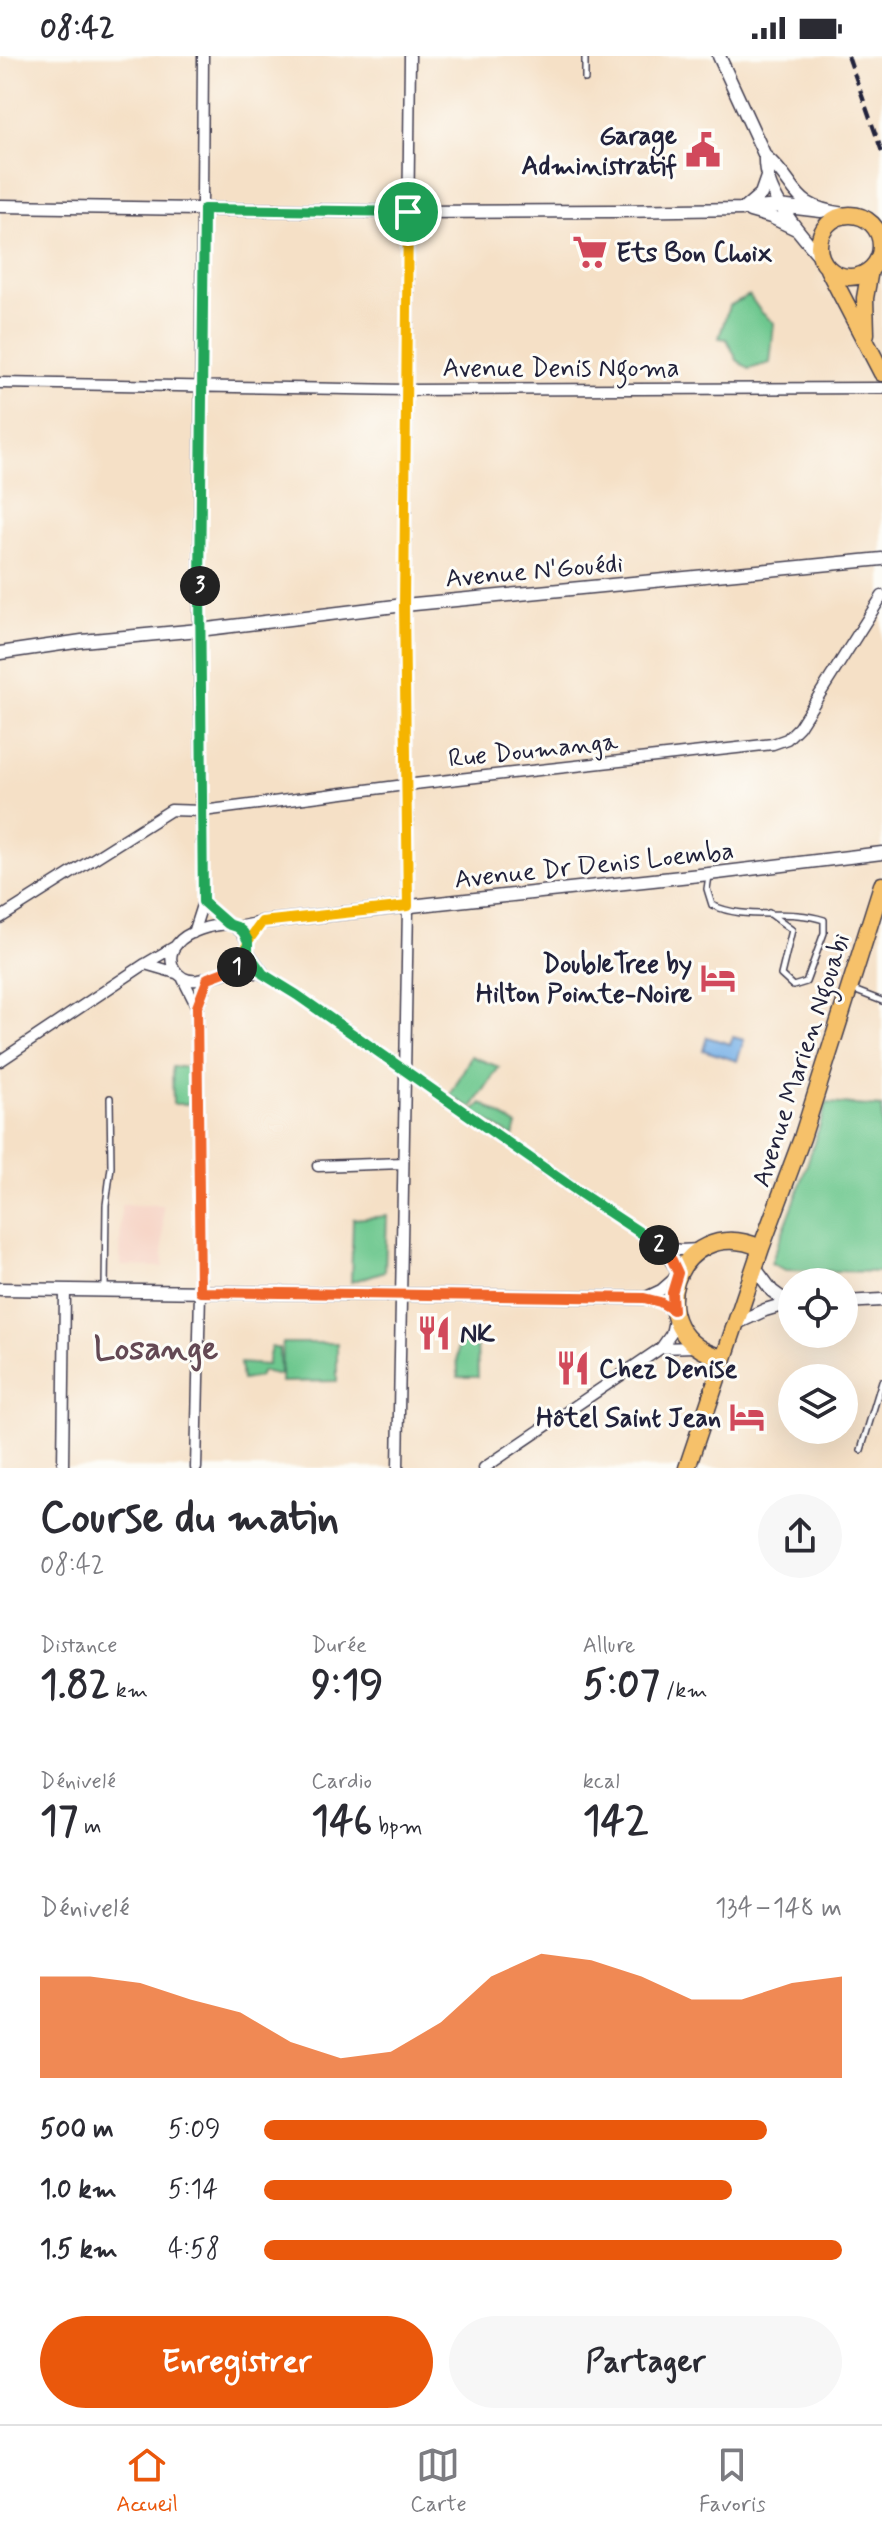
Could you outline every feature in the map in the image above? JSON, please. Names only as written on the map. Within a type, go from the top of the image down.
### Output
[{"type":"main road","points":[[825,264],[838,275],[848,277],[860,276],[870,270],[882,250],[875,218],[844,214],[833,219],[824,227],[819,249],[825,264],[882,373]]},
{"type":"main road","points":[[866,339],[865,298],[870,270]]},
{"type":"main road","name":"Avenue Marien Ngouabi","points":[[687,1468],[761,1248],[773,1221],[882,885]]},
{"type":"main road","points":[[738,1241],[773,1221]]},
{"type":"main road","points":[[716,1388],[711,1367],[680,1329],[674,1314],[672,1293],[677,1275],[699,1249],[724,1241],[738,1241],[761,1248]]},
{"type":"main road","points":[[697,1348],[723,1358]]},
{"type":"street","points":[[193,933],[203,902],[199,630],[203,56]]},
{"type":"street","points":[[398,1468],[408,906],[404,605],[410,56]]},
{"type":"street","points":[[719,56],[765,156],[765,165],[779,206],[825,264]]},
{"type":"street","points":[[765,156],[776,165],[802,200],[821,211]]},
{"type":"street","points":[[743,209],[761,194],[768,174]]},
{"type":"street","points":[[0,206],[408,212],[743,209],[779,206],[844,214]]},
{"type":"street","points":[[743,209],[771,217],[798,230]]},
{"type":"street","name":"Avenue Denis Ngoma","points":[[0,383],[405,390],[882,388]]},
{"type":"street","name":"Avenue N'Gouédi","points":[[0,653],[404,605],[882,559]]},
{"type":"street","name":"Rue Doumanga","points":[[0,918],[161,815],[179,809],[203,811],[773,744],[787,739],[799,727],[882,596]]},
{"type":"street","name":"Avenue Dr Denis Loemba","points":[[232,925],[882,853]]},
{"type":"street","points":[[203,902],[232,925],[263,974]]},
{"type":"street","points":[[145,964],[193,981],[208,978],[240,965],[262,922]]},
{"type":"street","points":[[0,1061],[174,947],[180,940],[193,933],[232,925]]},
{"type":"street","points":[[174,947],[172,965],[197,1007]]},
{"type":"street","points":[[233,969],[263,974],[662,1247],[699,1249]]},
{"type":"street","points":[[196,1468],[200,1292],[197,1007],[208,978]]},
{"type":"street","points":[[318,1166],[403,1163]]},
{"type":"street","points":[[644,1298],[661,1290],[677,1275],[662,1247]]},
{"type":"street","points":[[755,1268],[778,1295]]},
{"type":"street","points":[[0,1289],[644,1298],[660,1302],[674,1314],[671,1334],[661,1348],[484,1468]]},
{"type":"street","points":[[63,1468],[65,1290]]},
{"type":"street","points":[[858,1301],[882,1300]]},
{"type":"street","points":[[737,1323],[778,1307]]},
{"type":"street","points":[[661,1348],[697,1348]]},
{"type":"lane","points":[[585,56],[585,79]]},
{"type":"lane","points":[[709,874],[707,889],[712,905],[745,913],[769,913],[807,915],[824,920],[824,933],[809,975],[800,986],[793,986],[781,975],[792,930],[769,913]]},
{"type":"lane","points":[[850,988],[882,1001]]},
{"type":"lane","points":[[105,1291],[106,1205],[111,1167],[110,1098]]},
{"type":"lane","points":[[861,1450],[882,1381]]},
{"type":"shaded area","points":[[121,1205],[163,1205],[163,1267],[120,1266]]},
{"type":"green space","points":[[749,295],[774,323],[770,363],[749,369],[737,360],[727,339],[719,338],[729,306]]},
{"type":"green space","points":[[471,1056],[499,1067],[472,1108],[450,1096]]},
{"type":"green space","points":[[172,1067],[188,1067],[189,1104],[173,1104]]},
{"type":"green space","points":[[482,1103],[517,1126],[513,1137],[473,1112]]},
{"type":"green space","points":[[827,1103],[882,1107],[882,1272],[858,1272],[858,1268],[781,1268],[771,1263]]},
{"type":"green space","points":[[387,1216],[385,1271],[351,1282],[353,1219]]},
{"type":"green space","points":[[477,1341],[478,1377],[458,1377],[457,1342]]},
{"type":"green space","points":[[282,1343],[337,1343],[337,1381],[281,1382]]},
{"type":"green space","points":[[271,1347],[279,1349],[280,1375],[262,1371],[259,1377],[242,1380],[240,1363],[267,1365]]},
{"type":"water","points":[[707,1037],[730,1044],[733,1037],[744,1040],[737,1061],[703,1050]]},
{"type":"railway","points":[[848,56],[882,152]]},
{"type":"place","name":"Garage Administratif","points":[[703,150]]},
{"type":"place","name":"Ets Bon Choix","points":[[590,252]]},
{"type":"place","name":"DoubleTree by Hilton Pointe-Noire","points":[[718,978]]},
{"type":"place","name":"NK","points":[[434,1333]]},
{"type":"place","name":"Chez Denise","points":[[573,1368]]},
{"type":"place","name":"Hôtel Saint Jean","points":[[747,1417]]},
{"type":"district","name":"Losange","points":[[156,1347]]},
{"type":"route","points":[[408,212],[204,209],[199,630],[203,902],[228,924],[243,932],[248,941],[248,953],[263,974],[662,1247],[678,1273],[672,1293],[673,1310],[660,1302],[644,1298],[200,1292],[197,1007],[208,978],[240,965],[248,953],[248,941],[262,922],[408,906],[404,605],[408,212]]}]
